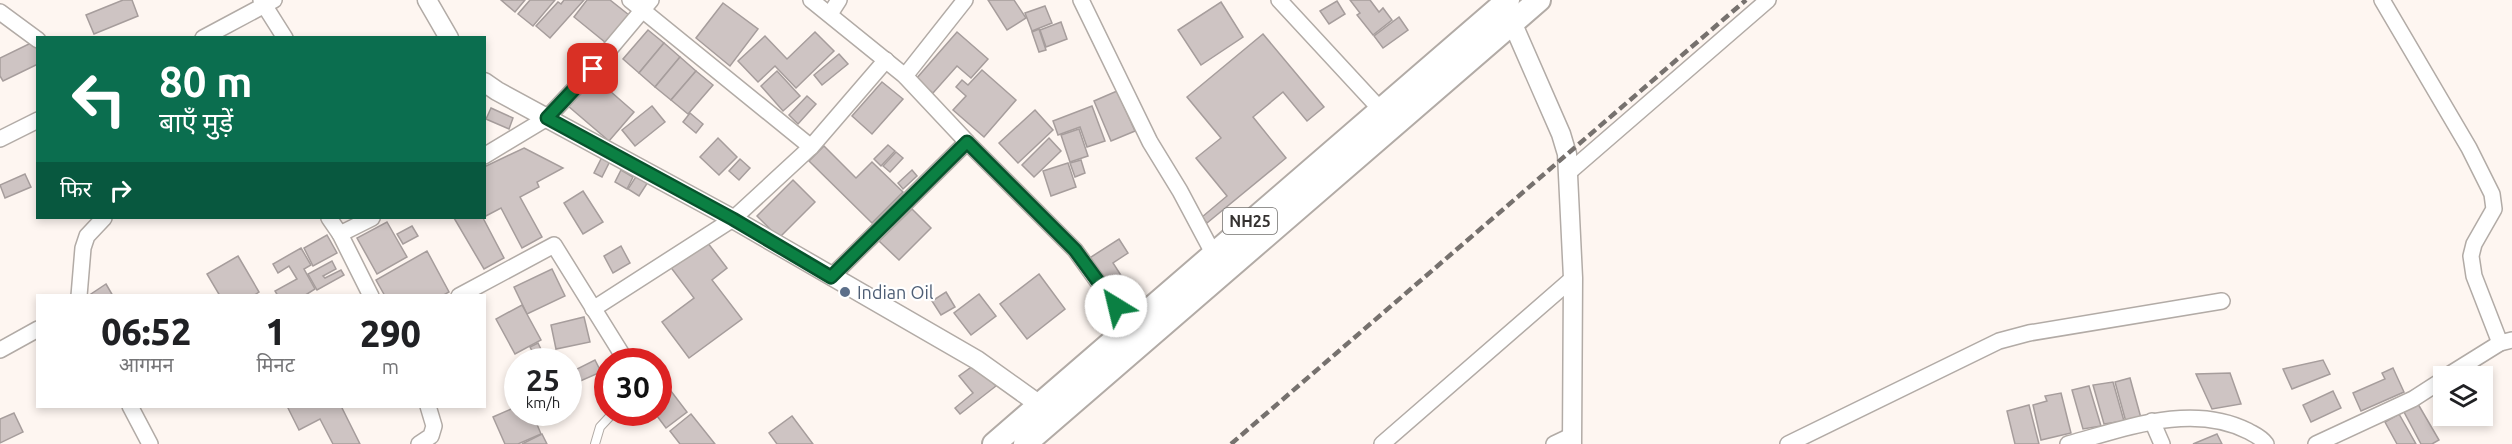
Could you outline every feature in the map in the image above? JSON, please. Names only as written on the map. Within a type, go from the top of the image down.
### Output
[{"type":"main road","name":"NH25","points":[[994,444],[1380,109],[1510,11],[1539,0]]},
{"type":"main road","name":"NH25","points":[[1025,444],[1510,11]]},
{"type":"street","points":[[427,0],[446,36]]},
{"type":"street","points":[[630,0],[646,6],[811,147]]},
{"type":"street","points":[[811,0],[905,76],[1075,250],[1129,325]]},
{"type":"street","points":[[830,14],[839,0]]},
{"type":"street","points":[[905,76],[965,0]]},
{"type":"street","points":[[1081,0],[1145,132],[1213,253]]},
{"type":"street","points":[[1279,0],[1380,109]]},
{"type":"street","points":[[1568,173],[1768,0]]},
{"type":"street","points":[[207,36],[267,2],[284,36]]},
{"type":"street","points":[[2389,2],[2487,178],[2492,194],[2494,209],[2474,243],[2471,256],[2474,276],[2506,342],[2465,366]]},
{"type":"street","points":[[486,155],[547,118],[646,6]]},
{"type":"street","points":[[1510,11],[1561,134],[1567,154],[1574,278],[1573,439],[1554,444]]},
{"type":"street","points":[[0,12],[36,39]]},
{"type":"street","points":[[593,309],[733,219],[811,147],[886,60]]},
{"type":"street","points":[[486,83],[733,219],[977,360],[1040,405]]},
{"type":"street","points":[[0,139],[36,121]]},
{"type":"street","points":[[831,277],[967,142]]},
{"type":"street","points":[[79,294],[83,248],[87,236],[103,219]]},
{"type":"street","points":[[330,219],[340,234],[371,294]]},
{"type":"street","points":[[340,234],[370,219]]},
{"type":"street","points":[[463,294],[554,245],[618,348]]},
{"type":"street","points":[[1382,444],[1574,278]]},
{"type":"street","points":[[1788,444],[1999,340],[2222,301]]},
{"type":"street","points":[[0,350],[36,330]]},
{"type":"street","points":[[2316,444],[2413,399],[2433,386]]},
{"type":"street","points":[[131,408],[150,444]]},
{"type":"street","points":[[419,444],[431,436],[434,426],[429,408]]},
{"type":"street","points":[[2068,444],[2152,421],[2182,418],[2235,425],[2262,439],[2266,444]]},
{"type":"street","points":[[2152,421],[2162,444]]},
{"type":"lane","points":[[595,444],[601,426]]},
{"type":"building","points":[[123,0],[132,0],[138,16],[94,34],[86,15]]},
{"type":"building","points":[[501,0],[525,0],[515,12]]},
{"type":"building","points":[[530,0],[555,0],[533,26],[518,14]]},
{"type":"building","points":[[564,0],[584,0],[550,38],[536,26],[558,2],[561,4]]},
{"type":"building","points":[[587,0],[610,0],[629,15],[606,43],[574,17]]},
{"type":"building","points":[[988,0],[1014,0],[1026,18],[1007,30]]},
{"type":"building","points":[[1350,0],[1370,0],[1379,12],[1383,8],[1392,20],[1373,35],[1357,15],[1360,13]]},
{"type":"building","points":[[1337,1],[1345,14],[1329,24],[1320,11]]},
{"type":"building","points":[[1221,2],[1243,37],[1201,65],[1178,30]]},
{"type":"building","points":[[723,3],[758,29],[730,66],[696,38]]},
{"type":"building","points":[[1045,6],[1052,23],[1032,31],[1025,13]]},
{"type":"building","points":[[1399,17],[1408,30],[1383,48],[1374,36]]},
{"type":"building","points":[[1061,22],[1067,39],[1046,47],[1040,30]]},
{"type":"building","points":[[1039,29],[1046,50],[1039,52],[1032,32]]},
{"type":"building","points":[[648,30],[664,43],[639,73],[623,59]]},
{"type":"building","points":[[815,32],[834,51],[796,88],[775,66],[758,82],[738,61],[765,36],[787,59]]},
{"type":"building","points":[[957,32],[988,59],[971,78],[957,66],[933,93],[916,79]]},
{"type":"building","points":[[1263,34],[1324,107],[1307,121],[1283,92],[1253,117],[1286,158],[1207,223],[1202,217],[1227,196],[1196,158],[1221,138],[1187,97]]},
{"type":"building","points":[[33,42],[36,47],[36,65],[3,81],[0,76],[0,58]]},
{"type":"building","points":[[664,43],[680,57],[655,87],[639,73]]},
{"type":"building","points":[[839,54],[848,64],[822,85],[814,75]]},
{"type":"building","points":[[680,57],[696,71],[671,100],[655,87]]},
{"type":"building","points":[[982,70],[1016,100],[984,137],[953,110],[966,96],[956,87],[962,80],[968,85]]},
{"type":"building","points":[[696,71],[713,85],[688,114],[671,100]]},
{"type":"building","points":[[777,71],[800,96],[783,111],[761,86]]},
{"type":"building","points":[[594,77],[634,112],[609,141],[568,106]]},
{"type":"building","points":[[882,82],[903,99],[872,134],[852,116]]},
{"type":"building","points":[[1117,91],[1135,131],[1111,141],[1094,101]]},
{"type":"building","points":[[807,96],[816,104],[798,124],[789,115]]},
{"type":"building","points":[[652,106],[665,122],[635,146],[622,130]]},
{"type":"building","points":[[1092,106],[1105,141],[1087,147],[1080,127],[1058,135],[1053,121]]},
{"type":"building","points":[[491,108],[513,118],[509,129],[486,119]]},
{"type":"building","points":[[1035,110],[1053,130],[1018,163],[999,143]]},
{"type":"building","points":[[690,113],[703,124],[696,133],[683,122]]},
{"type":"building","points":[[1079,129],[1088,156],[1070,162],[1061,135]]},
{"type":"building","points":[[718,138],[737,157],[719,175],[700,157]]},
{"type":"building","points":[[1049,138],[1061,151],[1034,177],[1022,165]]},
{"type":"building","points":[[888,145],[895,151],[881,166],[874,159]]},
{"type":"building","points":[[824,146],[856,178],[872,162],[903,192],[872,223],[809,161]]},
{"type":"building","points":[[524,148],[563,168],[537,182],[539,187],[520,197],[542,237],[522,248],[501,208],[486,216],[486,166]]},
{"type":"building","points":[[896,152],[903,158],[890,172],[883,166]]},
{"type":"building","points":[[602,157],[610,161],[602,177],[594,173]]},
{"type":"building","points":[[740,159],[750,168],[739,180],[729,171]]},
{"type":"building","points":[[1081,160],[1085,173],[1075,177],[1070,163]]},
{"type":"building","points":[[1068,163],[1076,187],[1051,196],[1043,171]]},
{"type":"building","points":[[621,170],[633,177],[627,189],[615,182]]},
{"type":"building","points":[[912,170],[917,176],[903,189],[898,183]]},
{"type":"building","points":[[25,174],[31,187],[5,198],[0,185]]},
{"type":"building","points":[[637,175],[648,182],[639,196],[628,189]]},
{"type":"building","points":[[793,180],[815,202],[779,238],[757,216]]},
{"type":"building","points":[[583,191],[603,222],[583,234],[564,203]]},
{"type":"building","points":[[912,209],[931,228],[899,260],[879,241]]},
{"type":"building","points":[[455,219],[484,219],[504,258],[484,269]]},
{"type":"building","points":[[387,222],[407,257],[377,274],[357,238]]},
{"type":"building","points":[[412,226],[418,236],[403,244],[397,234]]},
{"type":"building","points":[[327,235],[337,253],[313,266],[304,248]]},
{"type":"building","points":[[704,238],[727,268],[712,280],[742,319],[689,358],[662,322],[694,298],[669,265]]},
{"type":"building","points":[[1119,239],[1128,253],[1113,263],[1133,294],[1116,304],[1088,259]]},
{"type":"building","points":[[621,246],[630,263],[613,273],[604,256]]},
{"type":"building","points":[[301,248],[311,265],[304,269],[315,289],[307,294],[277,294],[275,291],[297,279],[289,266],[278,273],[273,264]]},
{"type":"building","points":[[427,251],[449,292],[446,294],[384,294],[376,280]]},
{"type":"building","points":[[238,256],[259,292],[256,294],[219,294],[207,274]]},
{"type":"building","points":[[332,261],[336,269],[323,276],[325,278],[341,270],[344,275],[317,290],[308,274]]},
{"type":"building","points":[[552,269],[565,296],[527,314],[514,287]]},
{"type":"building","points":[[1039,274],[1065,309],[1027,339],[1000,304]]},
{"type":"building","points":[[106,284],[112,294],[91,294]]},
{"type":"building","points":[[946,292],[955,307],[941,315],[932,301]]},
{"type":"building","points":[[979,294],[996,316],[971,335],[954,313]]},
{"type":"building","points":[[522,305],[541,340],[526,348],[512,348],[496,319]]},
{"type":"building","points":[[584,317],[590,342],[556,348],[551,325]]},
{"type":"building","points":[[538,343],[540,348],[531,348]]},
{"type":"building","points":[[594,360],[594,375],[582,380],[582,366]]},
{"type":"building","points":[[2323,360],[2330,374],[2292,389],[2283,369]]},
{"type":"building","points":[[977,363],[996,386],[960,414],[955,408],[973,393],[959,376]]},
{"type":"building","points":[[2393,368],[2404,392],[2361,411],[2353,393],[2385,379],[2382,373]]},
{"type":"building","points":[[2230,373],[2241,404],[2212,409],[2196,374]]},
{"type":"building","points":[[2130,378],[2141,418],[2126,422],[2115,382]]},
{"type":"building","points":[[2113,382],[2124,421],[2104,424],[2093,385]]},
{"type":"building","points":[[2089,386],[2101,426],[2083,429],[2072,390]]},
{"type":"building","points":[[2333,391],[2341,408],[2311,422],[2303,405]]},
{"type":"building","points":[[672,392],[687,412],[672,423]]},
{"type":"building","points":[[2061,393],[2071,433],[2041,440],[2033,405],[2047,401],[2045,396]]},
{"type":"building","points":[[2418,404],[2439,440],[2432,444],[2421,444],[2404,412]]},
{"type":"building","points":[[2029,405],[2039,444],[2015,444],[2007,411]]},
{"type":"building","points":[[288,408],[342,408],[360,444],[333,444],[320,419],[299,430]]},
{"type":"building","points":[[504,412],[504,426],[538,426],[541,434],[518,444],[505,444],[493,417]]},
{"type":"building","points":[[14,413],[23,432],[0,443],[0,419]]},
{"type":"building","points":[[691,414],[715,444],[680,444],[670,431]]},
{"type":"building","points":[[2399,414],[2416,444],[2397,444],[2385,422]]},
{"type":"building","points":[[792,416],[813,444],[777,444],[769,433]]},
{"type":"building","points":[[542,434],[547,444],[522,444]]},
{"type":"building","points":[[2217,434],[2222,444],[2193,444]]},
{"type":"railway","points":[[1231,444],[1746,0]]},
{"type":"place","name":"Indian Oil","points":[[845,292]]},
{"type":"route","points":[[593,69],[547,118],[733,219],[831,277],[967,142],[1075,250],[1116,306]]}]
